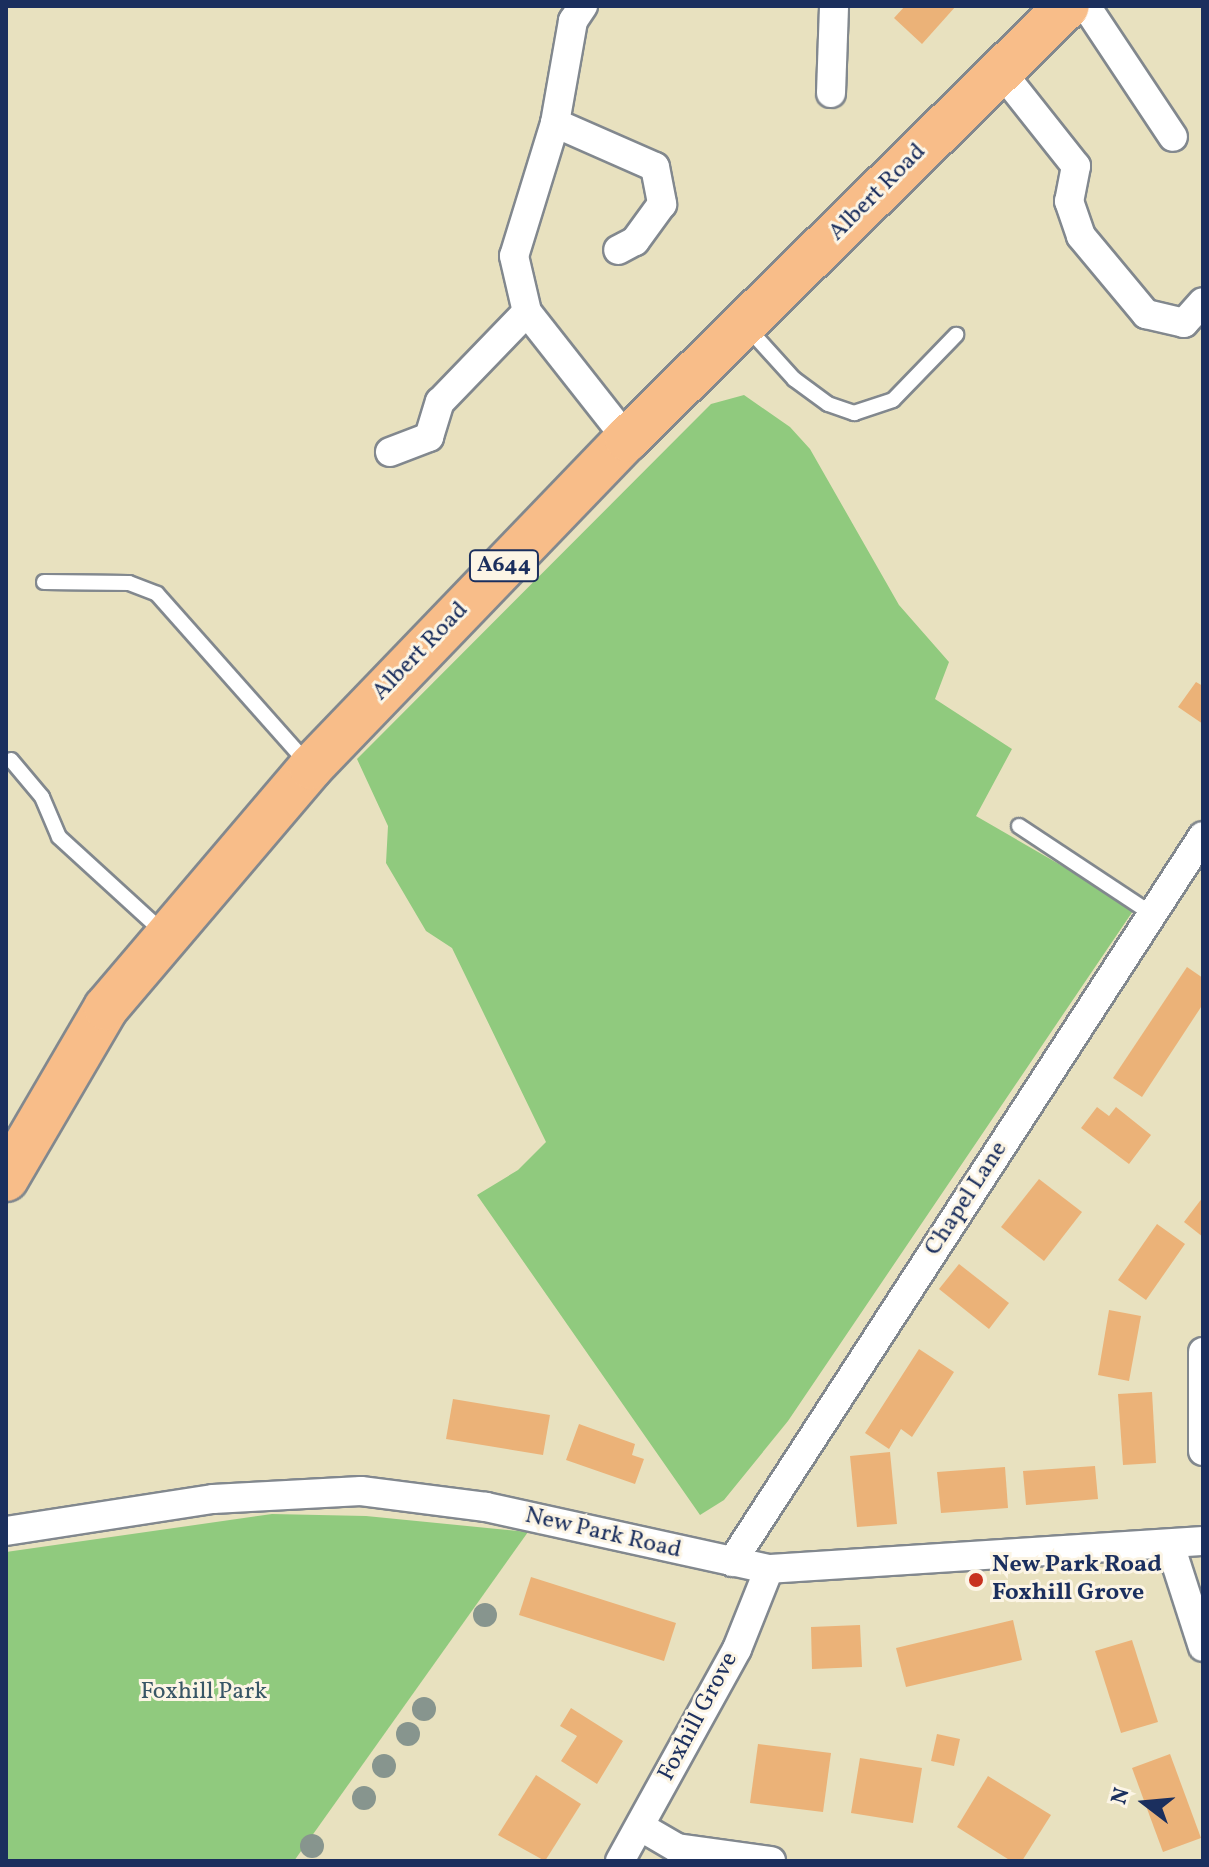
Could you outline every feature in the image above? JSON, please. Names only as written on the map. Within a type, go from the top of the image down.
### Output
[{"type":"main road","name":"Albert Road","points":[[6,1179],[106,1008],[311,767],[627,439],[745,326],[999,69],[1067,6]]},
{"type":"street","points":[[583,6],[573,21],[555,123],[514,256],[527,312],[627,439]]},
{"type":"street","points":[[831,93],[834,6]]},
{"type":"street","points":[[1086,6],[1173,137]]},
{"type":"street","points":[[999,69],[1076,166],[1069,201],[1081,236],[1146,314],[1184,323],[1203,302]]},
{"type":"street","points":[[555,123],[655,167],[662,204],[635,241],[618,250]]},
{"type":"street","points":[[390,452],[429,437],[440,402],[527,312]]},
{"type":"street","name":"Chapel Lane","points":[[732,1562],[1203,836]]},
{"type":"street","points":[[1203,1352],[1203,1451]]},
{"type":"street","name":"New Park Road","points":[[6,1531],[213,1499],[361,1491],[486,1507],[769,1569],[1203,1541]]},
{"type":"street","points":[[1170,1545],[1203,1647]]},
{"type":"street","name":"Foxhill Grove","points":[[620,1861],[737,1649],[769,1569]]},
{"type":"street","points":[[641,1827],[677,1848],[771,1861]]},
{"type":"lane","points":[[745,326],[794,379],[828,404],[854,413],[893,400],[956,335]]},
{"type":"lane","points":[[44,582],[129,583],[157,594],[311,767]]},
{"type":"lane","points":[[11,760],[42,797],[59,837],[168,936]]},
{"type":"lane","points":[[1019,826],[1152,914]]},
{"type":"green space","points":[[744,395],[790,427],[810,449],[899,605],[949,662],[935,699],[1012,749],[976,816],[1135,908],[788,1421],[724,1500],[700,1515],[477,1195],[518,1170],[546,1142],[452,948],[426,931],[386,863],[388,826],[357,759],[711,404]]},
{"type":"green space","name":"Foxhill Park","points":[[272,1514],[366,1516],[528,1532],[294,1861],[6,1861],[6,1552]]},
{"type":"building","points":[[905,6],[956,6],[922,44],[894,18]]},
{"type":"building","points":[[1196,682],[1203,686],[1203,724],[1178,707]]},
{"type":"building","points":[[1187,967],[1203,978],[1203,1004],[1142,1097],[1113,1078]]},
{"type":"building","points":[[1097,1107],[1109,1116],[1116,1107],[1151,1135],[1129,1164],[1081,1128]]},
{"type":"building","points":[[1039,1179],[1082,1212],[1044,1261],[1001,1227]]},
{"type":"building","points":[[1203,1197],[1203,1237],[1184,1222]]},
{"type":"building","points":[[1157,1224],[1185,1244],[1146,1300],[1118,1280]]},
{"type":"building","points":[[959,1264],[1009,1303],[989,1329],[939,1289]]},
{"type":"building","points":[[1109,1310],[1141,1316],[1129,1381],[1098,1375]]},
{"type":"building","points":[[919,1349],[954,1372],[912,1437],[901,1429],[889,1449],[865,1433]]},
{"type":"building","points":[[1152,1392],[1156,1463],[1123,1465],[1118,1394]]},
{"type":"building","points":[[453,1399],[550,1415],[543,1455],[446,1439]]},
{"type":"building","points":[[579,1424],[635,1444],[632,1455],[644,1459],[635,1484],[566,1460]]},
{"type":"building","points":[[890,1452],[897,1524],[857,1527],[850,1456]]},
{"type":"building","points":[[1095,1466],[1098,1499],[1026,1505],[1023,1471]]},
{"type":"building","points":[[1005,1467],[1008,1508],[941,1513],[937,1472]]},
{"type":"building","points":[[531,1577],[676,1623],[664,1661],[519,1615]]},
{"type":"building","points":[[1013,1620],[1022,1660],[906,1687],[896,1648]]},
{"type":"building","points":[[860,1625],[862,1667],[812,1669],[811,1627]]},
{"type":"building","points":[[1132,1640],[1158,1722],[1121,1733],[1095,1651]]},
{"type":"building","points":[[571,1708],[623,1741],[597,1784],[561,1761],[577,1736],[560,1726]]},
{"type":"building","points":[[937,1734],[960,1739],[954,1766],[931,1761]]},
{"type":"building","points":[[758,1744],[831,1753],[823,1812],[750,1803]]},
{"type":"building","points":[[1170,1754],[1201,1838],[1163,1852],[1132,1768]]},
{"type":"building","points":[[860,1758],[922,1768],[913,1823],[851,1813]]},
{"type":"building","points":[[536,1775],[581,1804],[545,1861],[498,1835]]},
{"type":"building","points":[[988,1776],[1051,1815],[1022,1861],[1011,1861],[957,1827]]},
{"type":"place","name":"New Park Road Foxhill Grove","points":[[976,1580]]}]
